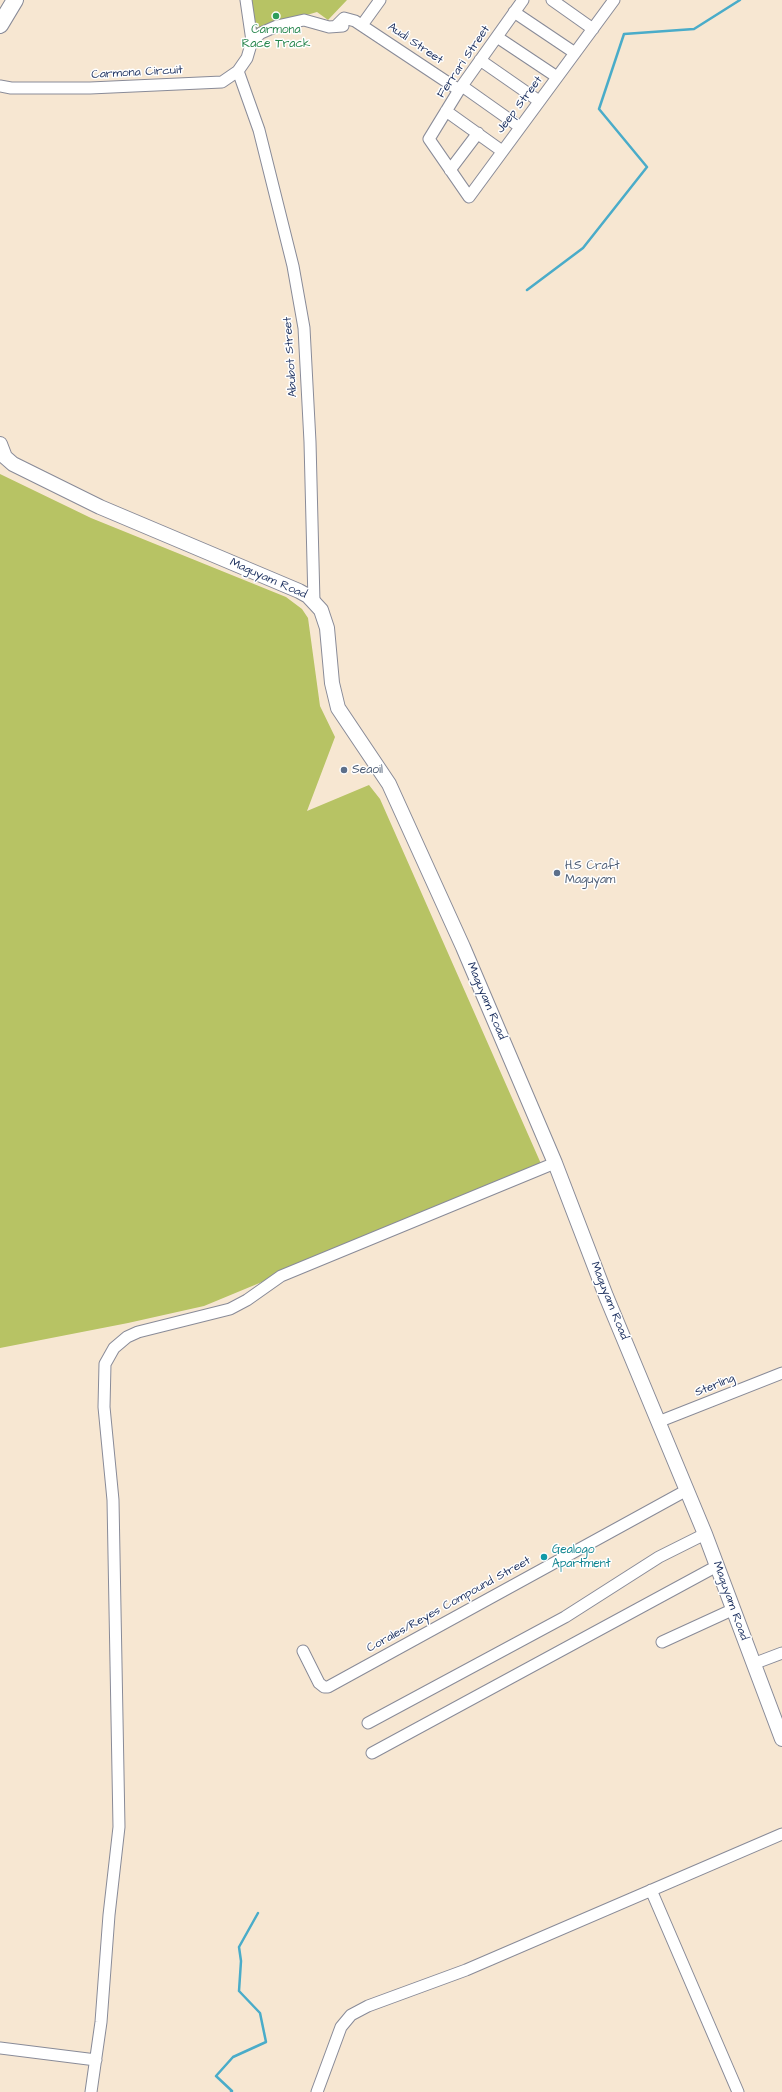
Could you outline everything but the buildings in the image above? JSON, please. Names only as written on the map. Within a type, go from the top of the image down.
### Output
[{"type":"highway","points":[[0,25],[15,0]]},
{"type":"main road","name":"Maguyam Road","points":[[0,444],[5,457],[13,464],[87,501],[299,591],[308,596],[321,610],[327,628],[332,683],[338,708],[389,784],[463,947],[555,1163],[658,1422],[718,1566],[782,1739]]},
{"type":"street","points":[[246,0],[252,41]]},
{"type":"street","points":[[252,41],[261,33],[277,26],[304,20],[329,27],[337,25],[344,18],[358,23],[380,0]]},
{"type":"street","name":"Ferrari Street","points":[[450,170],[429,139],[461,88],[522,0]]},
{"type":"street","points":[[552,0],[593,28]]},
{"type":"street","name":"Jeep Street","points":[[450,170],[469,197],[593,28],[610,1]]},
{"type":"street","points":[[514,12],[575,52]]},
{"type":"street","name":"Audi Street","points":[[358,23],[520,127]]},
{"type":"street","points":[[497,37],[557,77]]},
{"type":"street","name":"Carmona Circuit","points":[[0,86],[11,88],[90,88],[222,82],[238,71],[247,58],[252,41]]},
{"type":"street","points":[[480,60],[539,101]]},
{"type":"street","name":"Abubot Street","points":[[238,71],[259,130],[293,266],[304,328],[310,458],[314,602]]},
{"type":"street","points":[[446,111],[502,151]]},
{"type":"street","points":[[450,170],[478,134]]},
{"type":"street","points":[[91,2092],[101,2022],[109,1915],[119,1827],[113,1500],[104,1407],[105,1364],[114,1348],[127,1337],[138,1332],[230,1309],[247,1300],[281,1276],[555,1163]]},
{"type":"street","name":"Sterling","points":[[658,1422],[782,1373]]},
{"type":"street","name":"Corales/Reyes Compound Street","points":[[303,1651],[319,1683],[324,1687],[328,1687],[687,1490]]},
{"type":"street","points":[[368,1723],[565,1616],[658,1557],[705,1534]]},
{"type":"street","points":[[372,1753],[718,1566]]},
{"type":"street","points":[[662,1642],[734,1609]]},
{"type":"street","points":[[753,1664],[782,1653]]},
{"type":"street","points":[[317,2092],[341,2028],[351,2015],[368,2006],[466,1970],[782,1834]]},
{"type":"street","points":[[651,1890],[738,2092]]},
{"type":"street","points":[[0,2048],[96,2060]]},
{"type":"green space","name":"Carmona Race Track","points":[[248,0],[347,0],[328,20],[317,12],[252,31]]},
{"type":"green space","points":[[0,474],[91,518],[286,597],[302,609],[308,618],[320,706],[335,737],[307,811],[369,785],[380,799],[542,1166],[204,1306],[128,1323],[0,1348]]},
{"type":"waterway","points":[[527,290],[583,248],[647,167],[599,109],[624,34],[694,29],[740,0]]},
{"type":"waterway","points":[[231,2092],[232,2091],[216,2076],[233,2057],[266,2042],[260,2013],[239,1991],[241,1961],[239,1947],[258,1913]]},
{"type":"place","name":"Carmona Race Track","points":[[276,16]]},
{"type":"place","name":"Seaoil","points":[[344,770]]},
{"type":"place","name":"H.S Craft Maguyam","points":[[557,873]]},
{"type":"place","name":"Gealogo Apartment","points":[[544,1557]]}]
